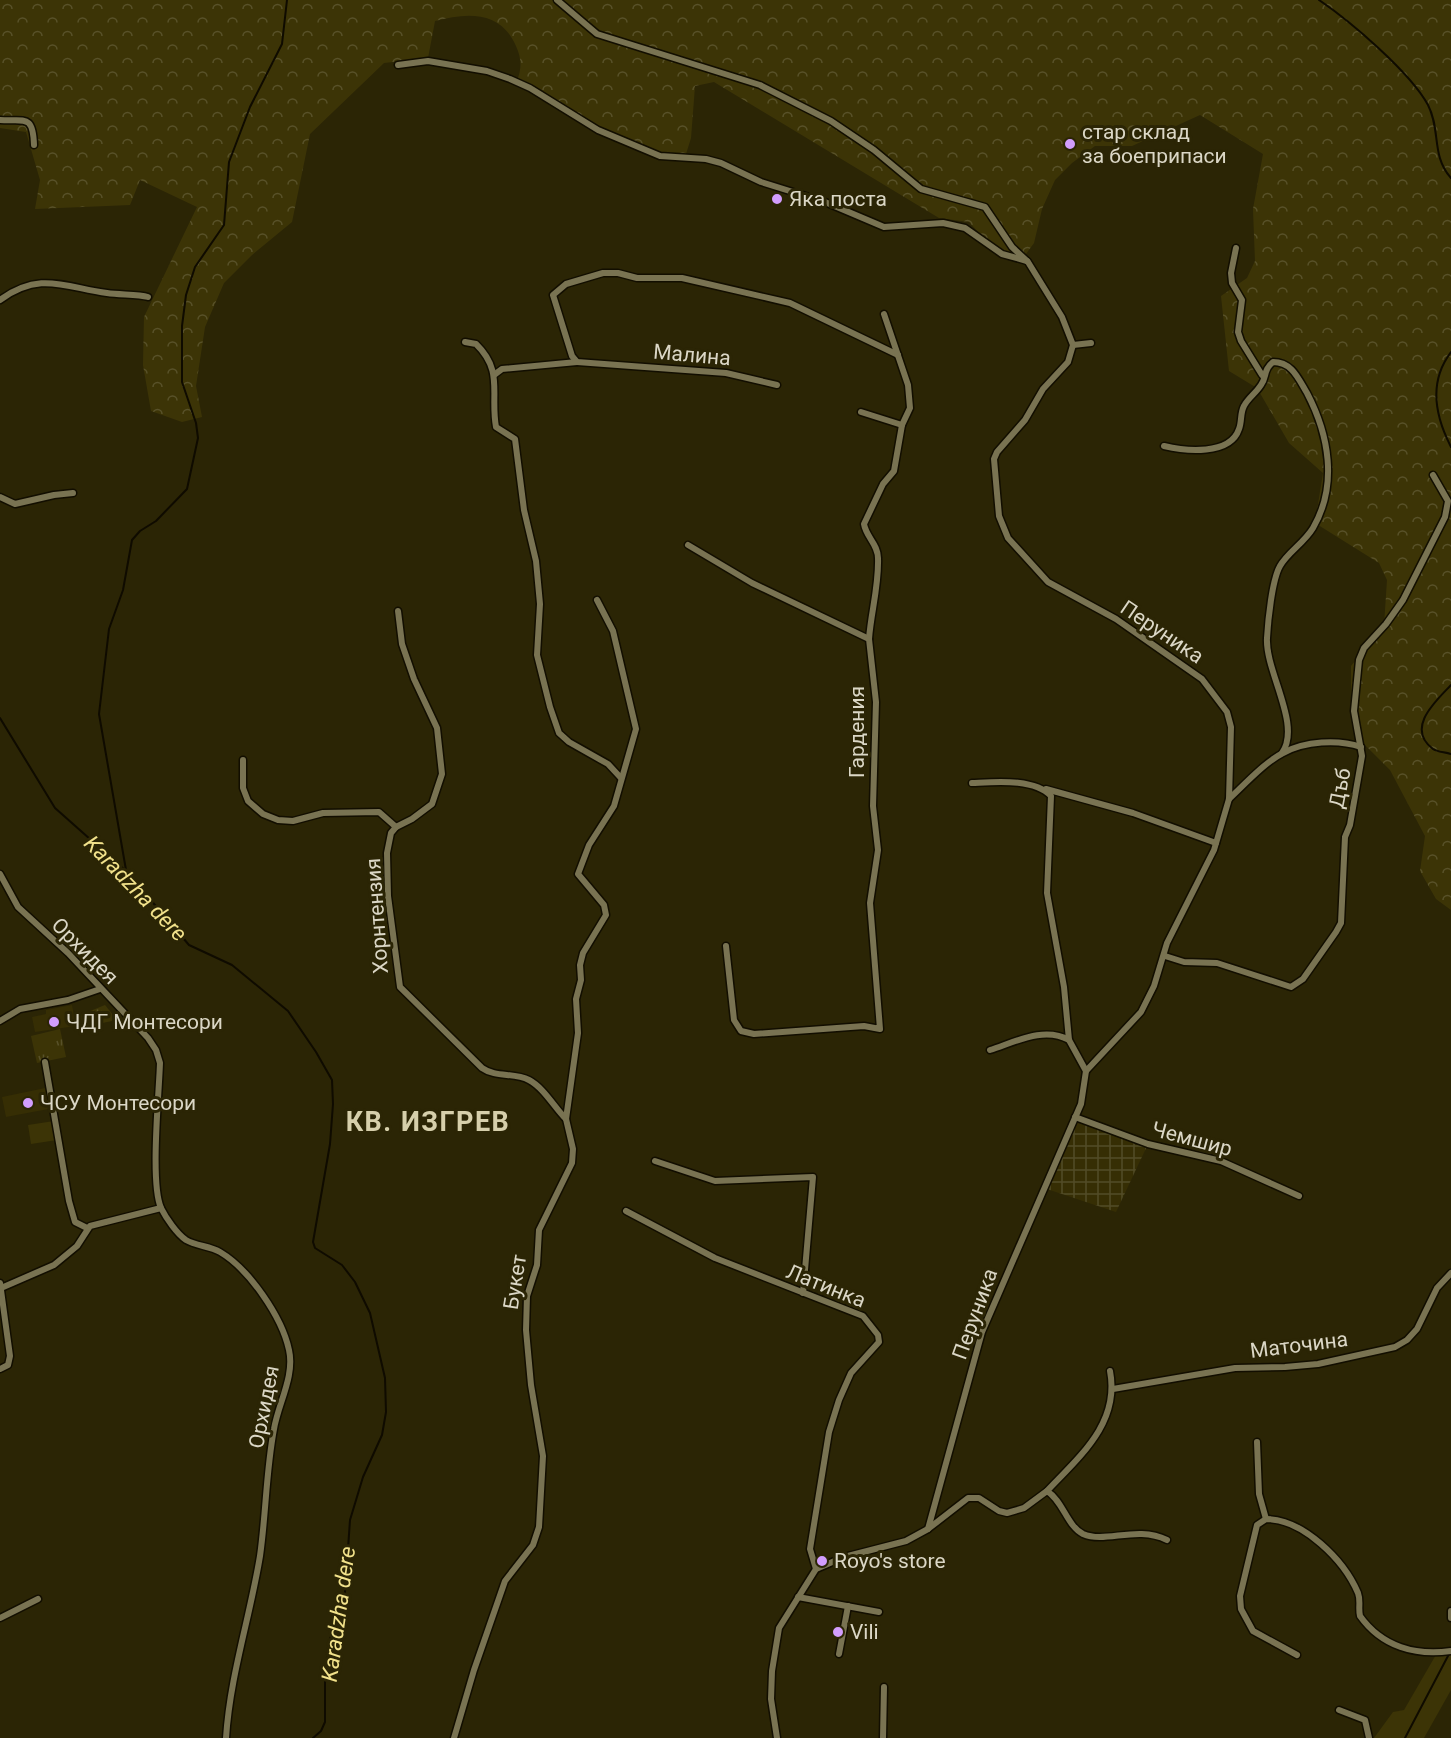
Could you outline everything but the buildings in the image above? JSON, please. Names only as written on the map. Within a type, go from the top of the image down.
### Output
[{"type":"street","points":[[557,0],[597,34],[760,85],[831,121],[874,150],[921,189],[985,207],[1012,248],[1028,262],[1062,317],[1072,345],[1091,343]]},
{"type":"street","points":[[398,65],[428,61],[510,79],[530,88],[598,130],[660,156],[706,159],[721,163],[761,182],[825,202],[884,227],[943,224],[965,228],[1002,254],[1028,262]]},
{"type":"street","points":[[0,120],[20,118],[29,122],[33,130],[34,144]]},
{"type":"street","points":[[1236,248],[1230,273],[1232,283],[1242,300],[1238,332],[1241,341],[1263,375]]},
{"type":"street","points":[[577,362],[572,356],[553,295],[566,284],[603,273],[618,273],[637,278],[682,278],[790,303],[898,355]]},
{"type":"street","points":[[0,300],[30,283],[63,283],[101,292],[148,297]]},
{"type":"street","points":[[861,412],[903,425],[910,408],[898,355],[884,314]]},
{"type":"street","points":[[465,342],[476,344],[484,352],[494,375],[496,427],[515,439],[517,446],[516,462],[536,561],[540,604],[537,655],[559,733],[569,742],[608,764],[621,777],[630,756],[636,729],[613,631],[597,600]]},
{"type":"street","name":"Перуника","points":[[928,1529],[982,1332],[1081,1104],[1086,1071],[1141,1012],[1165,956],[1167,943],[1216,843],[1228,798],[1231,727],[1227,712],[1203,680],[1116,619],[1048,582],[1008,538],[999,516],[994,466],[997,452],[1025,420],[1042,389],[1068,362],[1072,345]]},
{"type":"street","points":[[494,375],[502,369],[577,362]]},
{"type":"street","name":"Малина","points":[[577,362],[726,373],[777,385]]},
{"type":"street","points":[[1164,446],[1181,450],[1199,450],[1220,446],[1235,437],[1240,428],[1242,409],[1252,393],[1260,386],[1263,375],[1272,362],[1286,364],[1296,372],[1312,402],[1326,442],[1329,460],[1320,512],[1312,530],[1279,567],[1275,580],[1267,639],[1273,677],[1286,711],[1287,742],[1282,753],[1228,798]]},
{"type":"street","name":"Гардения","points":[[726,946],[734,1020],[741,1031],[754,1034],[864,1026],[880,1029],[870,903],[878,850],[873,806],[876,702],[869,639],[878,557],[875,543],[865,530],[864,524],[883,484],[894,471],[903,425]]},
{"type":"street","name":"Дъб","points":[[1165,956],[1184,962],[1217,963],[1284,987],[1291,987],[1303,979],[1341,923],[1343,853],[1361,767],[1361,747],[1354,711],[1359,660],[1364,648],[1403,600],[1445,517],[1448,501],[1433,476]]},
{"type":"street","points":[[0,497],[15,504],[54,495],[73,494]]},
{"type":"street","points":[[688,545],[752,583],[869,639]]},
{"type":"street","points":[[243,760],[243,788],[248,801],[263,814],[278,820],[293,821],[323,813],[380,812],[396,827],[412,819],[432,804],[442,774],[437,728],[414,679],[402,644],[398,611]]},
{"type":"street","points":[[1282,753],[1323,743],[1345,742],[1361,747]]},
{"type":"street","name":"Букет","points":[[454,1738],[501,1590],[512,1571],[533,1545],[539,1527],[543,1456],[531,1385],[526,1317],[527,1296],[537,1265],[539,1230],[572,1163],[573,1149],[566,1119],[578,1033],[576,999],[581,980],[580,965],[583,953],[606,915],[604,905],[578,874],[589,845],[614,806],[621,777]]},
{"type":"street","points":[[972,783],[1013,783],[1045,789],[1133,813],[1216,843]]},
{"type":"street","points":[[1045,789],[1053,803],[1046,867],[1047,893],[1064,987],[1069,1040],[1086,1071]]},
{"type":"street","name":"Хорнтензия","points":[[396,827],[391,833],[387,853],[388,896],[400,987],[482,1068],[488,1072],[517,1075],[529,1080],[566,1119]]},
{"type":"street","name":"Орхидея","points":[[0,874],[18,907],[68,953],[148,1038],[156,1050],[160,1063],[157,1189],[161,1208],[187,1240],[220,1252],[238,1264],[255,1283],[289,1350],[291,1364],[273,1431],[260,1554],[230,1694],[229,1737]]},
{"type":"street","points":[[0,1021],[20,1009],[68,1000],[100,989]]},
{"type":"street","points":[[990,1050],[1034,1035],[1051,1033],[1069,1040]]},
{"type":"street","points":[[45,1062],[69,1201],[75,1222],[87,1228],[161,1208]]},
{"type":"street","name":"Чемшир","points":[[1075,1117],[1148,1144],[1221,1161],[1299,1196]]},
{"type":"street","points":[[655,1161],[715,1181],[813,1177],[803,1293]]},
{"type":"street","name":"Латинка","points":[[626,1211],[715,1258],[863,1316],[878,1335],[879,1342],[851,1373],[838,1400],[829,1432],[810,1550],[816,1569]]},
{"type":"street","points":[[1,1287],[54,1265],[77,1246],[87,1228]]},
{"type":"street","name":"Маточина","points":[[1113,1389],[1235,1368],[1318,1364],[1395,1347],[1407,1340],[1417,1329],[1437,1288],[1451,1273]]},
{"type":"street","points":[[0,1283],[10,1356],[8,1365],[0,1369]]},
{"type":"street","points":[[777,1738],[771,1699],[772,1671],[780,1628],[816,1569],[844,1557],[906,1542],[928,1529],[968,1498],[979,1498],[990,1503],[999,1511],[1007,1513],[1024,1508],[1047,1491],[1100,1429],[1107,1416],[1113,1389],[1110,1371]]},
{"type":"street","points":[[1257,1442],[1258,1494],[1266,1519]]},
{"type":"street","points":[[1047,1491],[1057,1497],[1072,1524],[1082,1534],[1105,1536],[1147,1533],[1167,1540]]},
{"type":"street","points":[[1298,1655],[1253,1631],[1241,1609],[1240,1596],[1257,1525],[1266,1519],[1282,1521],[1324,1546],[1358,1594],[1360,1616],[1384,1637],[1414,1653],[1451,1651]]},
{"type":"street","points":[[798,1597],[879,1612]]},
{"type":"street","points":[[0,1618],[38,1599]]},
{"type":"street","points":[[839,1654],[848,1606]]},
{"type":"street","points":[[1451,1611],[1451,1618]]},
{"type":"street","points":[[883,1738],[884,1687]]},
{"type":"street","points":[[1339,1710],[1362,1716],[1368,1727],[1369,1738]]},
{"type":"shaded area","name":"ЧДГ Монтесори","points":[[72,1005],[76,1026],[35,1032],[32,1017],[46,1014],[46,1010]]},
{"type":"shaded area","name":"ЧСУ Монтесори","points":[[50,1087],[54,1108],[6,1117],[2,1097]]},
{"type":"shaded area","points":[[1075,1117],[1148,1144],[1116,1212],[1044,1188]]},
{"type":"green space","points":[[0,0],[1451,0],[1451,910],[1436,899],[1420,871],[1425,836],[1390,770],[1360,740],[1351,712],[1351,666],[1384,626],[1387,580],[1379,563],[1315,523],[1323,473],[1289,443],[1257,388],[1229,371],[1221,296],[1247,278],[1255,261],[1253,209],[1263,154],[1200,115],[1132,146],[1095,146],[1072,163],[1055,180],[1042,209],[1034,243],[1023,258],[989,244],[969,222],[939,218],[714,82],[695,86],[691,138],[686,154],[662,152],[617,140],[596,131],[556,107],[518,78],[519,54],[510,35],[502,26],[482,17],[447,18],[435,21],[428,58],[384,63],[310,134],[292,222],[252,255],[224,283],[205,327],[196,386],[202,417],[182,422],[151,411],[143,365],[144,317],[197,207],[140,180],[130,205],[35,209],[40,180],[26,132],[0,128]]},
{"type":"green space","points":[[105,1005],[117,1020],[82,1027],[78,1016]]},
{"type":"green space","points":[[60,1029],[66,1057],[37,1063],[31,1036]]},
{"type":"green space","points":[[54,1121],[57,1140],[31,1144],[28,1125]]},
{"type":"green space","points":[[1451,1651],[1451,1690],[1424,1738],[1374,1738],[1393,1712],[1404,1710],[1437,1653]]},
{"type":"waterway","points":[[126,870],[99,714],[109,629],[123,590],[132,540],[140,531],[156,521],[187,489],[198,438],[196,423],[182,382],[182,326],[186,295],[195,267],[224,225],[229,162],[250,107],[282,44],[287,0]]},
{"type":"waterway","points":[[1319,0],[1378,48],[1419,92],[1432,114],[1438,152],[1451,178]]},
{"type":"waterway","points":[[1451,352],[1439,375],[1436,399],[1441,423],[1451,447]]},
{"type":"waterway","points":[[1451,685],[1431,707],[1422,724],[1425,741],[1433,749],[1451,754]]},
{"type":"waterway","name":"Karadzha dere","points":[[0,718],[55,808],[126,871],[189,945],[232,965],[288,1011],[332,1080],[330,1144],[313,1242],[315,1248],[342,1265],[355,1282],[370,1313],[385,1378],[386,1412],[382,1435],[363,1477],[350,1520],[344,1606],[330,1639],[325,1682],[325,1722],[321,1731],[313,1738]]},
{"type":"waterway","points":[[1405,1738],[1449,1654]]},
{"type":"place","name":"стар склад за боеприпаси","points":[[1070,144]]},
{"type":"place","name":"Яка поста","points":[[777,199]]},
{"type":"place","name":"ЧДГ Монтесори","points":[[54,1022]]},
{"type":"place","name":"ЧСУ Монтесори","points":[[28,1103]]},
{"type":"place","name":"Royo's store","points":[[822,1561]]},
{"type":"place","name":"Vili","points":[[838,1632]]},
{"type":"district","name":"КВ. ИЗГРЕВ","points":[[428,1122]]}]
